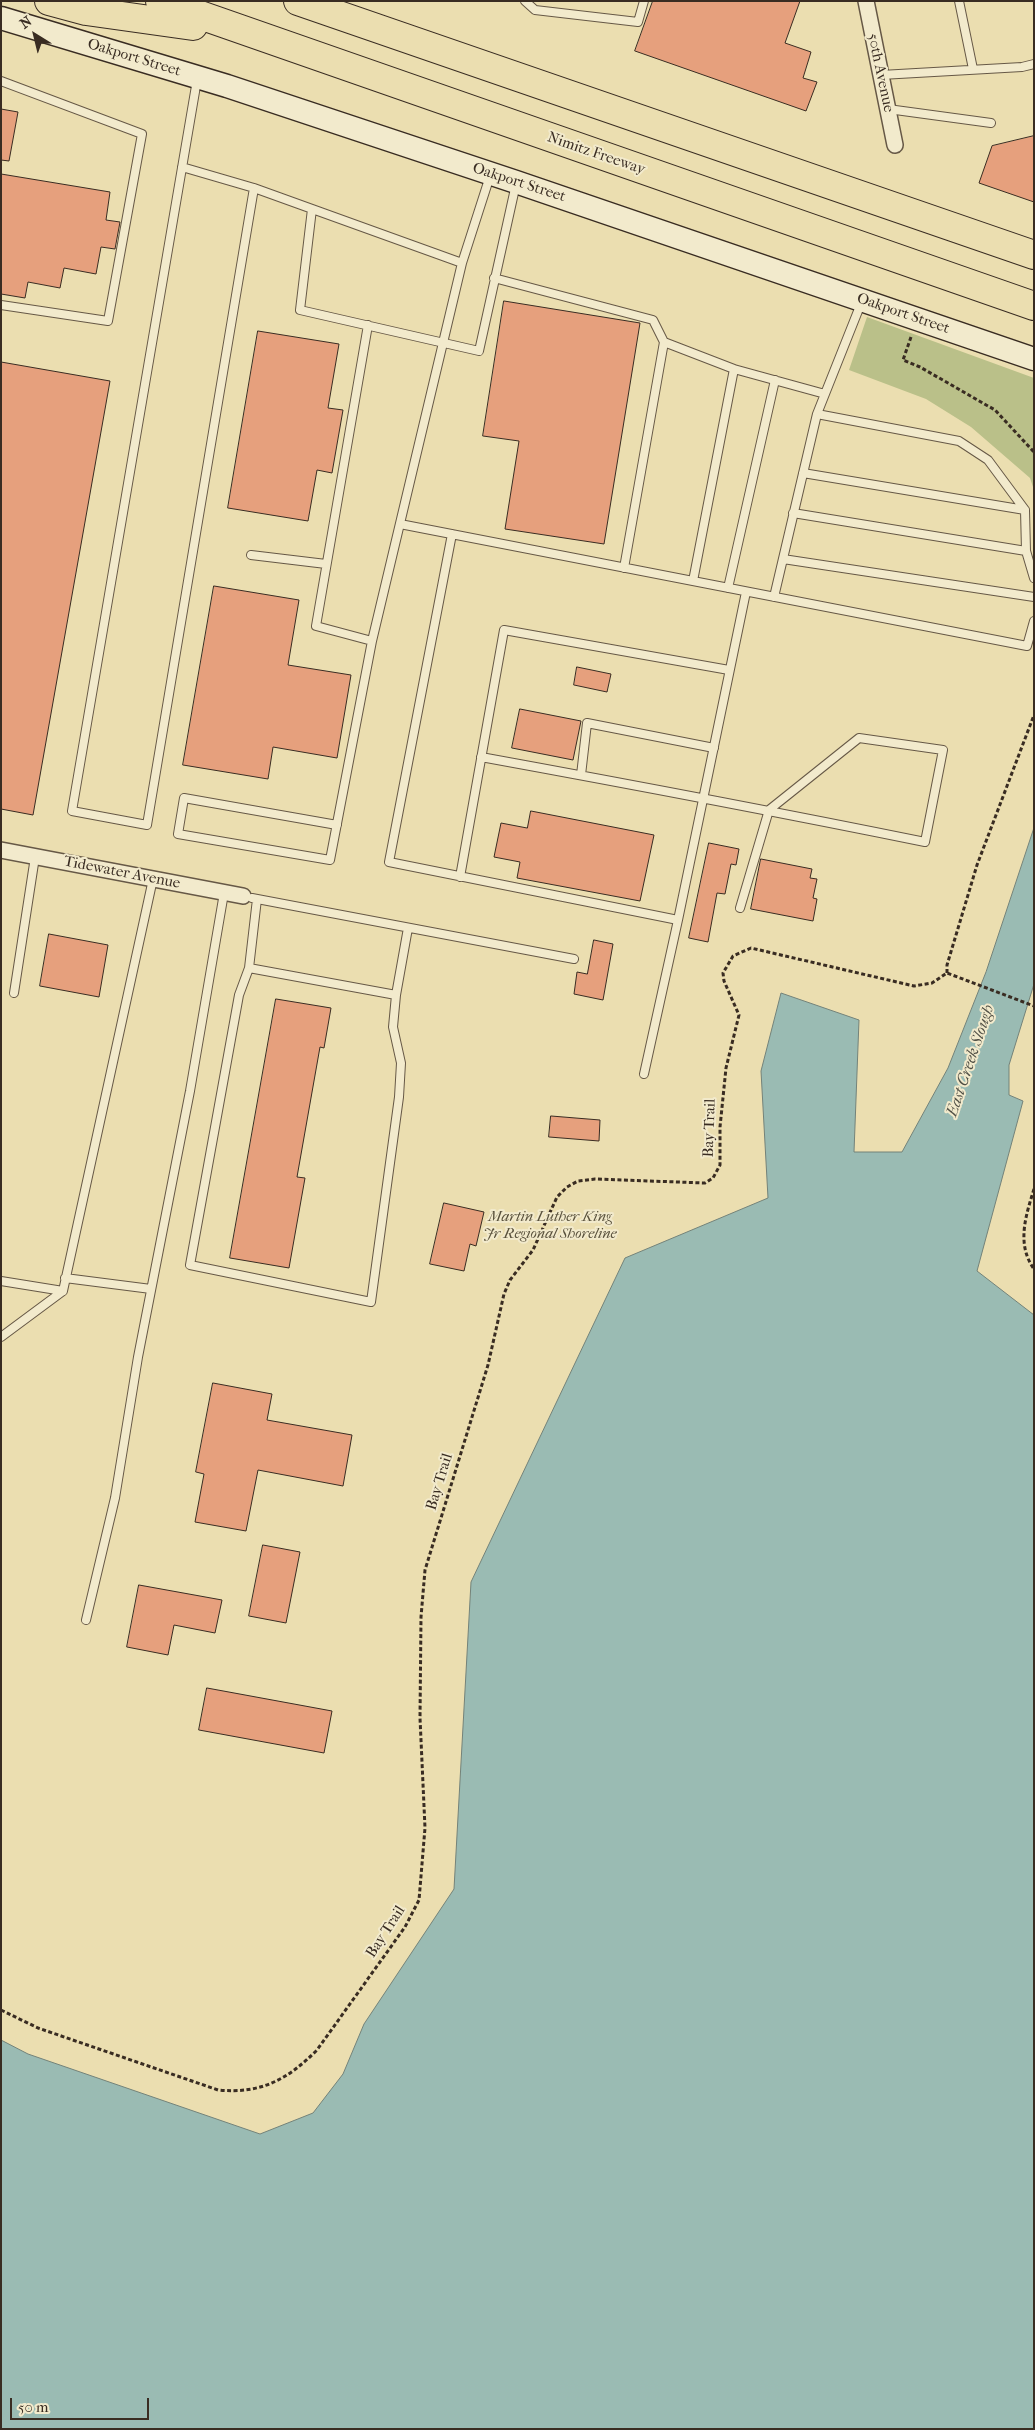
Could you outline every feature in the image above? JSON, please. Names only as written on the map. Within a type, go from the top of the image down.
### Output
[{"type":"highway","points":[[49,1],[86,11],[250,34]]},
{"type":"highway","name":"Nimitz Freeway","points":[[160,1],[250,34],[1034,306]]},
{"type":"highway","points":[[298,1],[327,9],[1034,255]]},
{"type":"main road","name":"Oakport Street","points":[[1,18],[198,78],[516,182],[1034,359]]},
{"type":"street","name":"50th Avenue","points":[[866,1],[895,144]]},
{"type":"street","name":"Tidewater Avenue","points":[[1,850],[250,898]]},
{"type":"lane","points":[[525,1],[535,10],[638,22],[644,1]]},
{"type":"lane","points":[[959,1],[973,70]]},
{"type":"lane","points":[[881,74],[973,70],[1034,64]]},
{"type":"lane","points":[[198,78],[72,811],[147,825],[254,188]]},
{"type":"lane","points":[[1,81],[142,134],[108,321],[1,305]]},
{"type":"lane","points":[[888,109],[991,124]]},
{"type":"lane","points":[[182,167],[254,188],[462,263]]},
{"type":"lane","points":[[337,825],[184,798],[178,834],[330,860],[337,825],[372,641],[462,263],[490,174]]},
{"type":"lane","points":[[312,209],[300,310],[479,351],[516,182]]},
{"type":"lane","points":[[494,278],[653,320],[664,342],[624,568]]},
{"type":"lane","points":[[774,597],[817,414],[862,299]]},
{"type":"lane","points":[[368,325],[316,626],[372,641]]},
{"type":"lane","points":[[664,342],[734,369],[825,394]]},
{"type":"lane","points":[[693,581],[734,369]]},
{"type":"lane","points":[[728,588],[775,380]]},
{"type":"lane","points":[[817,414],[959,441],[988,460],[1025,510],[1026,552],[1034,578]]},
{"type":"lane","points":[[803,473],[1025,510]]},
{"type":"lane","points":[[794,513],[1026,552]]},
{"type":"lane","points":[[400,524],[1027,646],[1034,621]]},
{"type":"lane","points":[[452,534],[389,862],[678,920]]},
{"type":"lane","points":[[251,555],[326,564]]},
{"type":"lane","points":[[782,559],[1034,597]]},
{"type":"lane","points":[[644,1074],[746,592]]},
{"type":"lane","points":[[460,877],[504,630],[730,670]]},
{"type":"lane","points":[[581,775],[587,723],[714,748]]},
{"type":"lane","points":[[480,757],[703,797],[768,810],[925,842],[943,750],[858,738],[768,810],[740,908]]},
{"type":"lane","points":[[14,993],[34,857]]},
{"type":"lane","points":[[1,1338],[63,1290],[152,879]]},
{"type":"lane","points":[[86,1620],[115,1498],[190,1091],[224,893]]},
{"type":"lane","points":[[408,928],[396,995],[393,1027],[401,1063],[399,1097],[371,1302],[190,1265],[239,995],[249,968],[250,898],[574,959]]},
{"type":"lane","points":[[249,968],[396,995]]},
{"type":"lane","points":[[65,1278],[152,1289]]},
{"type":"lane","points":[[1,1281],[63,1290]]},
{"type":"path","points":[[918,320],[903,360],[920,367],[995,410],[1034,452]]},
{"type":"path","points":[[1034,715],[977,865],[947,965],[947,973],[962,977],[1034,1006]]},
{"type":"path","name":"Bay Trail","points":[[1,2010],[38,2028],[218,2090],[236,2092],[254,2090],[279,2081],[301,2066],[317,2050],[405,1927],[419,1900],[425,1828],[420,1718],[421,1617],[425,1570],[488,1365],[504,1294],[510,1280],[533,1250],[557,1197],[567,1187],[578,1181],[595,1179],[705,1183],[718,1172],[726,1068],[739,1015],[724,981],[723,973],[732,956],[751,948],[914,986],[932,983],[947,973]]},
{"type":"path","points":[[1034,1189],[1025,1219],[1023,1234],[1025,1251],[1034,1269]]},
{"type":"green space","points":[[867,317],[1034,378],[1034,490],[1030,478],[971,427],[926,399],[849,370]]},
{"type":"water","name":"East Creek Slough","points":[[1034,828],[1034,984],[1009,1065],[1009,1095],[1023,1101],[977,1271],[1034,1315],[1034,2429],[1,2429],[1,2040],[28,2054],[260,2134],[313,2113],[343,2074],[364,2024],[454,1889],[471,1582],[625,1258],[768,1198],[761,1071],[781,993],[859,1020],[854,1152],[902,1152],[948,1068],[986,972]]},
{"type":"building","points":[[653,1],[800,1],[785,43],[811,52],[803,78],[817,82],[806,111],[635,51]]},
{"type":"building","points":[[1,109],[18,112],[9,161],[1,160]]},
{"type":"building","points":[[1034,136],[1034,202],[979,183],[992,146]]},
{"type":"building","points":[[1,174],[110,192],[106,220],[120,222],[115,249],[101,247],[96,274],[64,268],[60,288],[28,282],[25,298],[1,294]]},
{"type":"building","points":[[504,301],[640,323],[604,544],[505,529],[519,441],[483,436]]},
{"type":"building","points":[[258,331],[339,344],[328,408],[343,410],[332,473],[317,470],[308,521],[228,508]]},
{"type":"building","points":[[1,362],[110,381],[33,815],[1,809]]},
{"type":"building","points":[[214,586],[299,600],[288,665],[351,675],[337,758],[273,747],[268,779],[183,765]]},
{"type":"building","points":[[577,667],[611,674],[607,692],[574,685]]},
{"type":"building","points":[[520,709],[581,721],[573,760],[512,748]]},
{"type":"building","points":[[531,811],[654,835],[640,901],[517,878],[520,862],[494,857],[501,823],[527,828]]},
{"type":"building","points":[[709,843],[739,849],[736,865],[731,864],[725,894],[717,893],[708,942],[689,938]]},
{"type":"building","points":[[761,859],[812,869],[810,878],[817,879],[813,898],[817,899],[813,921],[751,909]]},
{"type":"building","points":[[49,934],[108,945],[99,997],[40,986]]},
{"type":"building","points":[[594,940],[613,944],[603,1000],[574,994],[577,972],[587,974]]},
{"type":"building","points":[[276,999],[331,1008],[324,1048],[320,1047],[297,1177],[305,1178],[289,1268],[230,1258]]},
{"type":"building","points":[[551,1116],[600,1120],[599,1141],[549,1137]]},
{"type":"building","points":[[444,1203],[484,1212],[476,1246],[470,1244],[464,1271],[430,1264]]},
{"type":"building","points":[[213,1383],[272,1394],[267,1420],[352,1435],[343,1486],[258,1470],[246,1531],[195,1522],[204,1474],[196,1472]]},
{"type":"building","points":[[263,1545],[300,1552],[286,1623],[249,1616]]},
{"type":"building","points":[[139,1585],[222,1600],[215,1633],[174,1625],[168,1655],[127,1647]]},
{"type":"building","points":[[207,1688],[332,1711],[324,1753],[199,1730]]},
{"type":"park label","name":"Martin Luther King Jr Regional Shoreline","points":[[550,1226]]}]
